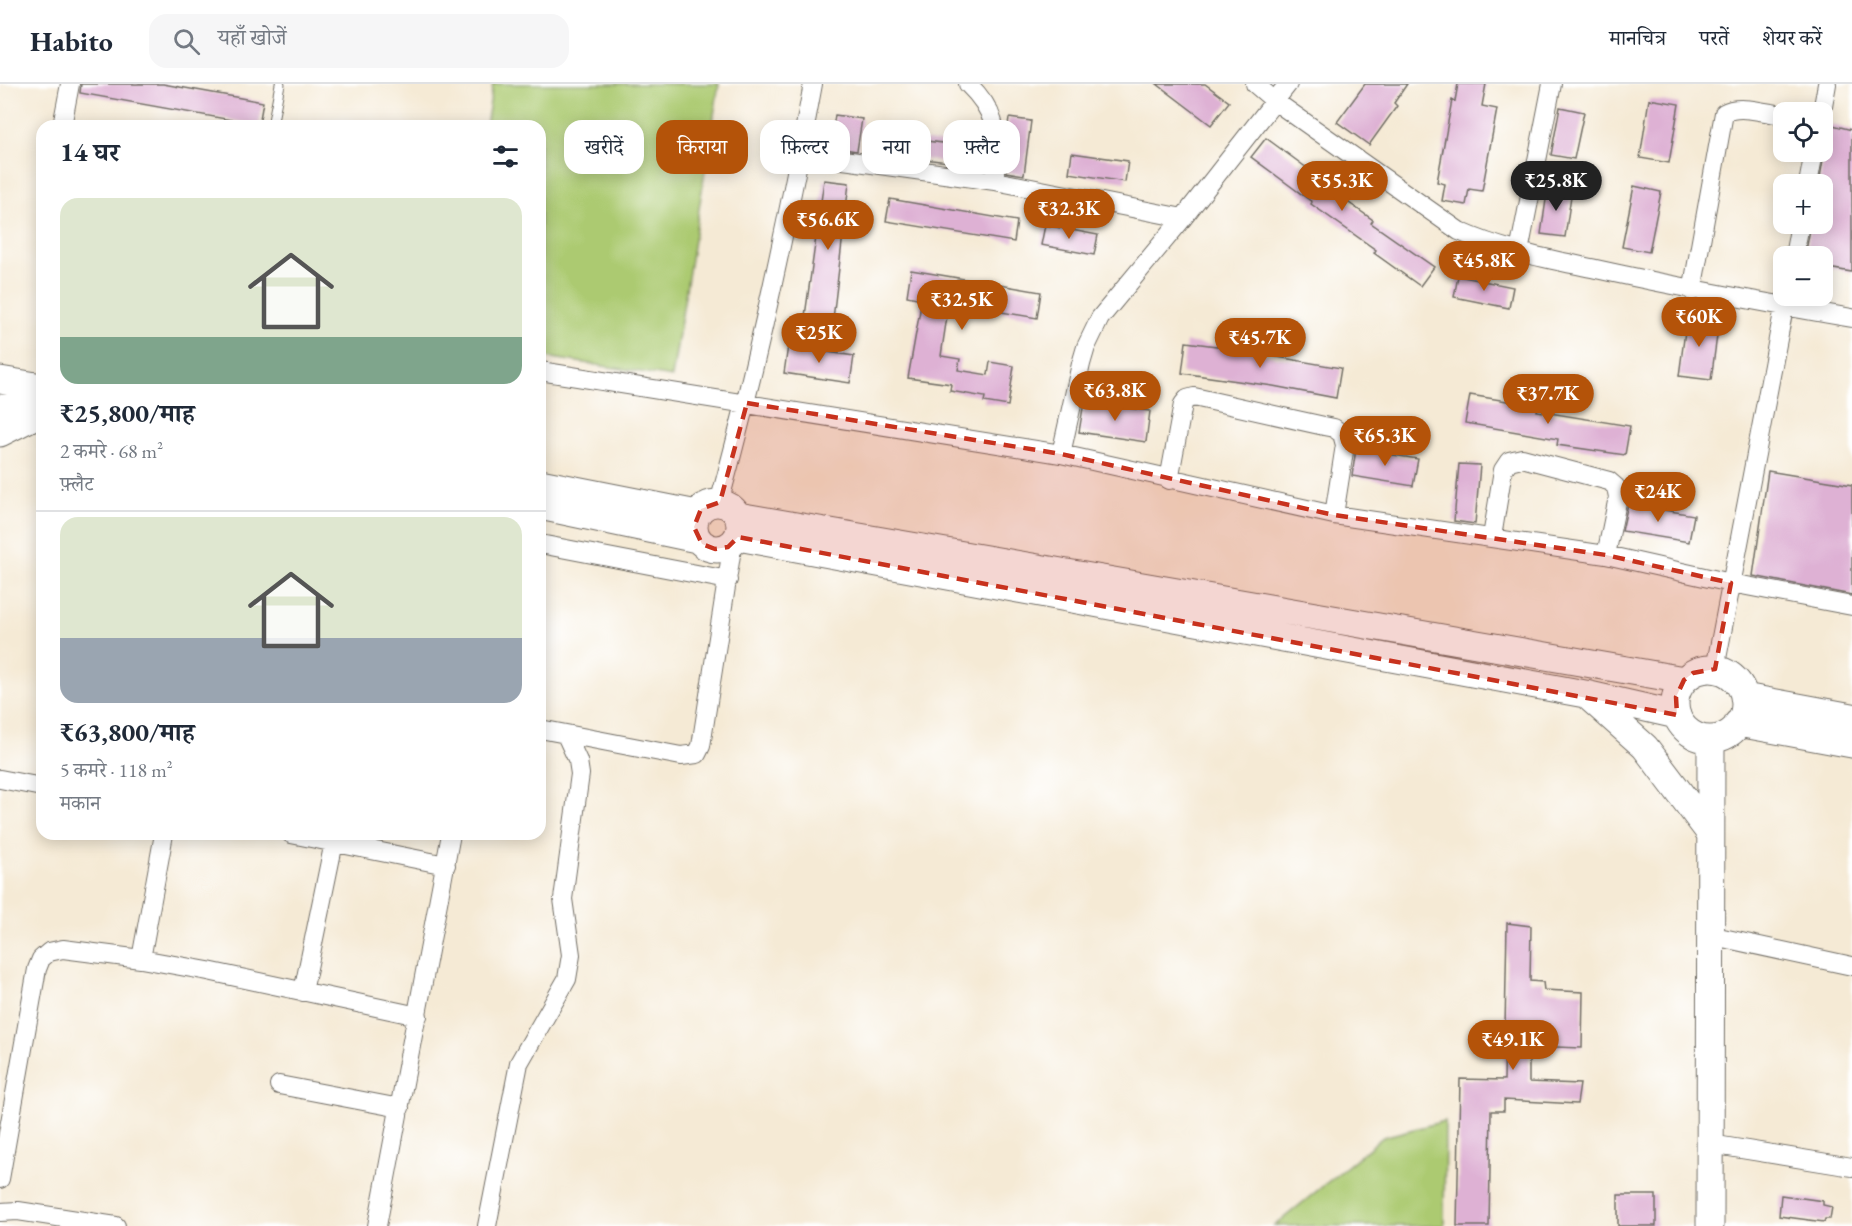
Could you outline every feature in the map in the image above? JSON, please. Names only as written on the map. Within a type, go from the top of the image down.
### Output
[{"type":"main road","points":[[0,380],[36,386]]},
{"type":"main road","points":[[0,408],[36,411]]},
{"type":"main road","points":[[0,433],[36,414]]},
{"type":"main road","points":[[546,484],[720,525],[1585,694],[1677,715]]},
{"type":"main road","points":[[546,507],[720,525],[1684,681]]},
{"type":"main road","points":[[1715,669],[1725,672],[1734,679],[1740,687],[1745,706],[1738,723],[1731,731],[1711,739],[1690,733],[1682,725],[1677,715],[1676,697],[1684,681],[1693,673],[1715,669]]},
{"type":"main road","points":[[1585,694],[1645,747],[1710,833]]},
{"type":"main road","points":[[1744,697],[1852,717]]},
{"type":"main road","points":[[1738,723],[1852,744]]},
{"type":"main road","points":[[1710,1226],[1711,739]]},
{"type":"street","points":[[63,120],[70,84]]},
{"type":"street","points":[[806,120],[813,84]]},
{"type":"street","points":[[968,84],[987,105],[995,125],[995,181]]},
{"type":"street","points":[[1255,84],[1276,102],[1459,231],[1484,242],[1692,291],[1773,300]]},
{"type":"street","points":[[1061,454],[1081,364],[1100,318],[1183,218],[1288,84]]},
{"type":"street","points":[[1519,252],[1552,84]]},
{"type":"street","points":[[1824,102],[1827,84]]},
{"type":"street","points":[[1692,291],[1724,113],[1742,109],[1773,113]]},
{"type":"street","points":[[850,161],[995,181],[1183,218]]},
{"type":"street","points":[[546,730],[681,756],[697,754],[701,746],[728,580],[720,525],[796,174]]},
{"type":"street","points":[[1715,669],[1785,306]]},
{"type":"street","points":[[1805,306],[1852,318]]},
{"type":"street","points":[[546,372],[1061,454],[1169,480],[1334,514],[1606,555],[1731,583],[1852,606]]},
{"type":"street","points":[[1169,480],[1183,404],[1187,399],[1194,397],[1334,428],[1342,434],[1345,445],[1334,514]]},
{"type":"street","points":[[1492,537],[1503,470],[1509,462],[1522,458],[1608,481],[1616,487],[1618,497],[1606,555]]},
{"type":"street","points":[[546,545],[728,580]]},
{"type":"street","points":[[487,1226],[519,1063],[562,990],[570,966],[571,955],[563,899],[580,774],[578,761],[566,735]]},
{"type":"street","points":[[0,779],[36,786]]},
{"type":"street","points":[[141,959],[163,840]]},
{"type":"street","points":[[323,840],[446,865]]},
{"type":"street","points":[[377,1226],[450,840]]},
{"type":"street","points":[[303,992],[334,842]]},
{"type":"street","points":[[1709,935],[1852,966]]},
{"type":"street","points":[[0,1179],[37,969],[41,959],[49,952],[63,949],[141,959],[418,1016]]},
{"type":"street","points":[[279,1085],[400,1108]]},
{"type":"street","points":[[1710,1144],[1852,1167]]},
{"type":"street","points":[[0,1212],[18,1211],[116,1226]]},
{"type":"lane","points":[[273,120],[280,84]]},
{"type":"highlighted area","points":[[747,403],[1061,454],[1334,515],[1606,555],[1731,583],[1715,669],[1693,673],[1684,680],[1676,697],[1677,715],[738,537],[728,547],[715,549],[702,544],[694,527],[701,509],[720,502]]},
{"type":"green space","points":[[493,84],[719,84],[713,120],[656,120],[656,174],[705,174],[672,377],[546,357],[546,120],[487,120]]},
{"type":"green space","points":[[1445,1121],[1444,1226],[1274,1226],[1383,1137]]},
{"type":"building","points":[[81,84],[163,84],[263,102],[260,120],[231,120],[80,93]]},
{"type":"building","points":[[1157,84],[1205,84],[1229,102],[1211,125]]},
{"type":"building","points":[[1365,84],[1407,84],[1394,103],[1397,106],[1369,145],[1337,122]]},
{"type":"building","points":[[1458,84],[1486,84],[1482,106],[1497,109],[1482,191],[1469,189],[1466,205],[1442,201],[1445,184],[1437,182],[1452,100],[1455,101]]},
{"type":"building","points":[[1649,99],[1679,104],[1669,163],[1640,158]]},
{"type":"building","points":[[1560,107],[1584,112],[1574,159],[1551,155]]},
{"type":"building","points":[[835,115],[862,119],[857,151],[850,150],[850,120],[834,120]]},
{"type":"building","points":[[1009,118],[1031,121],[1024,175],[1018,174],[1020,174],[1020,120],[1009,120]]},
{"type":"building","points":[[1833,125],[1852,130],[1852,272],[1833,269],[1833,246],[1807,246],[1809,234],[1833,234],[1833,174],[1821,174],[1823,162],[1833,162]]},
{"type":"building","points":[[1266,138],[1311,171],[1308,174],[1373,220],[1371,223],[1434,267],[1420,286],[1374,253],[1376,250],[1311,204],[1312,202],[1251,157]]},
{"type":"building","points":[[931,142],[943,143],[943,161],[931,160]]},
{"type":"building","points":[[1072,153],[1128,161],[1125,182],[1069,173]]},
{"type":"building","points":[[824,180],[849,183],[833,319],[805,316]]},
{"type":"building","points":[[1548,186],[1572,189],[1565,237],[1541,234]]},
{"type":"building","points":[[1634,186],[1661,192],[1649,252],[1622,247]]},
{"type":"building","points":[[890,199],[1017,221],[1014,242],[886,221]]},
{"type":"building","points":[[1045,225],[1098,235],[1094,255],[1041,245]]},
{"type":"building","points":[[911,270],[1041,292],[1037,318],[949,303],[941,356],[960,359],[958,370],[988,375],[990,362],[1014,366],[1008,406],[984,402],[985,397],[950,391],[951,384],[908,378],[922,299],[907,296]]},
{"type":"building","points":[[1458,276],[1513,287],[1509,308],[1454,297]]},
{"type":"building","points":[[1687,316],[1719,321],[1711,380],[1679,376]]},
{"type":"building","points":[[1186,342],[1254,351],[1254,353],[1341,368],[1336,398],[1182,373]]},
{"type":"building","points":[[788,346],[854,356],[850,383],[784,373]]},
{"type":"building","points":[[1470,395],[1538,406],[1537,411],[1630,426],[1625,455],[1557,445],[1558,439],[1465,423]]},
{"type":"building","points":[[1084,402],[1150,411],[1146,442],[1079,432]]},
{"type":"building","points":[[1356,449],[1418,459],[1413,486],[1352,476]]},
{"type":"building","points":[[1459,464],[1480,465],[1475,524],[1454,521]]},
{"type":"building","points":[[1768,471],[1852,485],[1852,595],[1753,576]]},
{"type":"building","points":[[1628,504],[1694,515],[1689,542],[1622,531]]},
{"type":"building","points":[[1507,923],[1531,926],[1530,981],[1543,982],[1544,990],[1583,992],[1582,1048],[1529,1046],[1529,1082],[1580,1084],[1577,1104],[1504,1100],[1504,1111],[1491,1111],[1489,1226],[1457,1226],[1460,1079],[1504,1080]]},
{"type":"building","points":[[1618,1195],[1656,1195],[1656,1226],[1618,1226]]},
{"type":"building","points":[[1781,1195],[1823,1201],[1823,1205],[1832,1207],[1830,1219],[1825,1219],[1824,1222],[1779,1216]]}]
